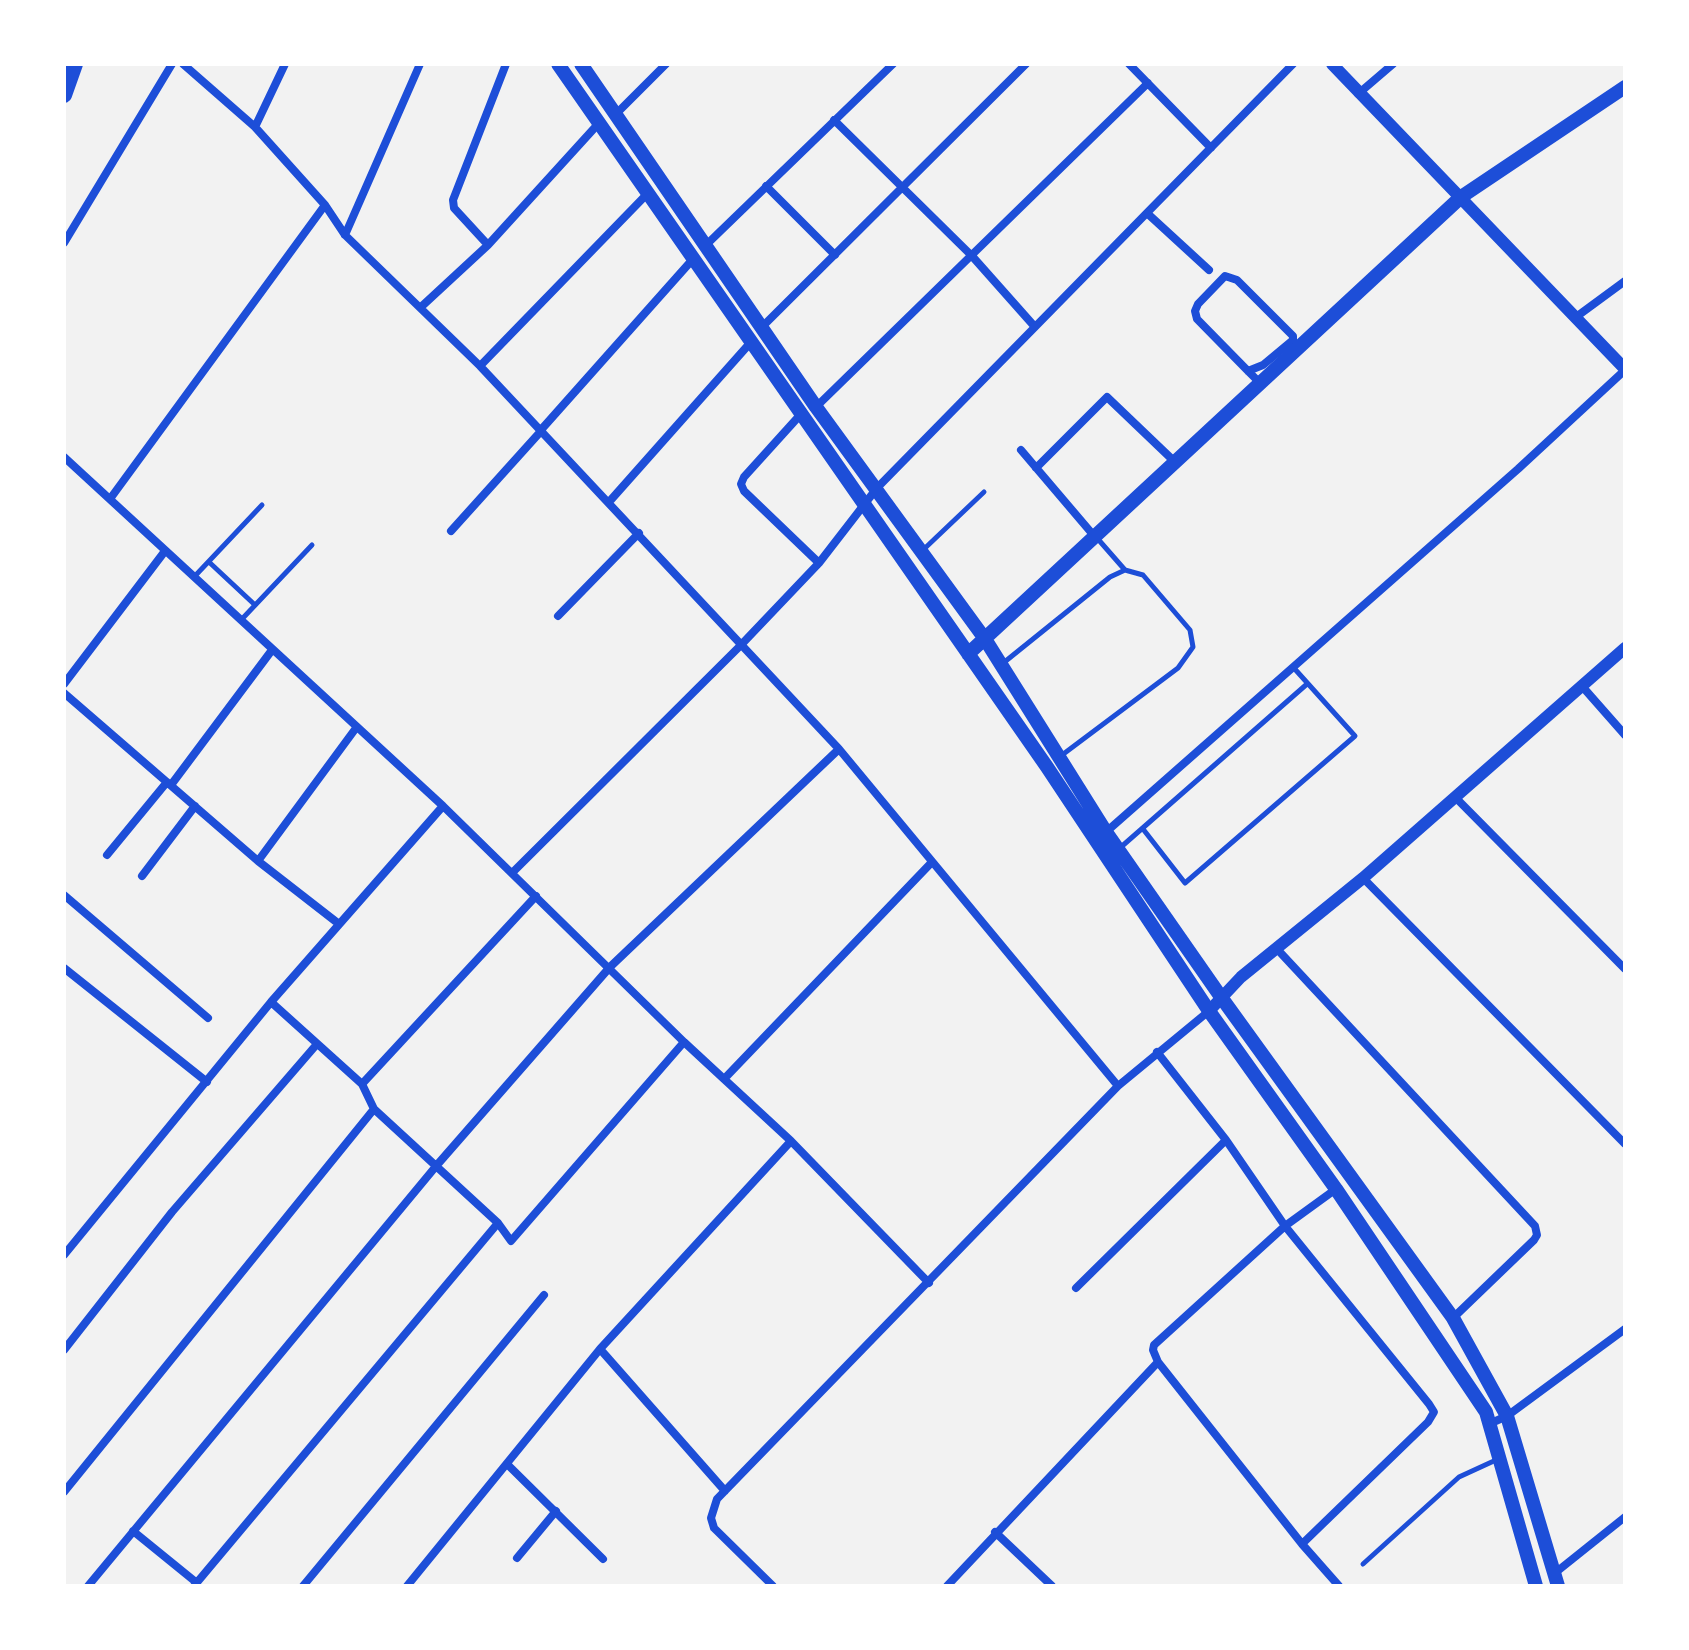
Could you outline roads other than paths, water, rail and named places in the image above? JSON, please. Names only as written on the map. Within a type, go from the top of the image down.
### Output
[{"type":"main road","points":[[64,95],[75,64]]},
{"type":"main road","points":[[558,64],[648,193],[761,328],[985,639],[1106,832],[1453,1318],[1507,1416],[1557,1580]]},
{"type":"main road","points":[[581,64],[751,342],[1073,806],[1209,1011],[1336,1189],[1486,1412],[1536,1586]]},
{"type":"main road","points":[[968,654],[1461,197],[1625,87]]},
{"type":"street","points":[[64,243],[172,64]]},
{"type":"street","points":[[183,64],[255,127],[325,205],[345,235],[480,366],[839,749],[1118,1086]]},
{"type":"street","points":[[255,127],[285,64]]},
{"type":"street","points":[[345,235],[420,64]]},
{"type":"street","points":[[488,245],[454,208],[453,200],[506,64]]},
{"type":"street","points":[[615,115],[666,64]]},
{"type":"street","points":[[451,531],[698,253],[893,64]]},
{"type":"street","points":[[761,328],[1026,64]]},
{"type":"street","points":[[1129,64],[1211,148]]},
{"type":"street","points":[[512,873],[740,646],[819,563],[877,488],[1293,64]]},
{"type":"street","points":[[1106,832],[1518,469],[1625,369],[1332,64]]},
{"type":"street","points":[[1358,94],[1393,64]]},
{"type":"street","points":[[816,407],[1148,83]]},
{"type":"street","points":[[834,120],[972,256],[1035,327]]},
{"type":"street","points":[[421,307],[488,245],[599,123]]},
{"type":"street","points":[[766,186],[835,255]]},
{"type":"street","points":[[480,366],[648,193]]},
{"type":"street","points":[[110,499],[325,205]]},
{"type":"street","points":[[1148,214],[1209,270]]},
{"type":"street","points":[[1248,371],[1263,365],[1293,340],[1293,336],[1237,280],[1225,276],[1198,304],[1195,311],[1197,319],[1248,371],[1261,384]]},
{"type":"street","points":[[1576,317],[1625,281]]},
{"type":"street","points":[[609,502],[751,342]]},
{"type":"street","points":[[1036,468],[1107,397],[1176,463]]},
{"type":"street","points":[[801,414],[741,484],[744,491],[819,563]]},
{"type":"street","points":[[1021,450],[1095,537]]},
{"type":"street","points":[[64,457],[443,806],[684,1042],[791,1141],[929,1283]]},
{"type":"street","points":[[558,616],[639,533]]},
{"type":"street","points":[[64,684],[165,551]]},
{"type":"street","points":[[107,855],[169,783],[272,650]]},
{"type":"street","points":[[773,1586],[714,1528],[711,1518],[713,1507],[725,1491],[1118,1086],[1209,1011],[1221,997],[1623,652]]},
{"type":"street","points":[[1581,685],[1625,735]]},
{"type":"street","points":[[64,693],[258,861],[339,924]]},
{"type":"street","points":[[258,861],[356,728]]},
{"type":"street","points":[[88,1586],[437,1165],[610,967],[839,749]]},
{"type":"street","points":[[1455,797],[1625,969]]},
{"type":"street","points":[[142,876],[195,806]]},
{"type":"street","points":[[64,1255],[271,1002],[443,806]]},
{"type":"street","points":[[725,1078],[932,862]]},
{"type":"street","points":[[1363,878],[1625,1144]]},
{"type":"street","points":[[64,895],[208,1018]]},
{"type":"street","points":[[362,1084],[536,896]]},
{"type":"street","points":[[1277,949],[1535,1226],[1537,1235],[1534,1240],[1453,1318]]},
{"type":"street","points":[[64,968],[207,1082]]},
{"type":"street","points":[[271,1002],[362,1084],[374,1109],[498,1223],[511,1241],[684,1042]]},
{"type":"street","points":[[64,1350],[172,1212],[317,1044]]},
{"type":"street","points":[[1157,1052],[1226,1140],[1285,1226],[1434,1412],[1428,1422],[1302,1544]]},
{"type":"street","points":[[64,1492],[374,1109]]},
{"type":"street","points":[[1076,1288],[1226,1140]]},
{"type":"street","points":[[407,1586],[600,1349],[791,1141]]},
{"type":"street","points":[[1336,1189],[1285,1226],[1154,1345],[1153,1350],[1158,1362],[1339,1586]]},
{"type":"street","points":[[133,1531],[195,1584],[498,1223]]},
{"type":"street","points":[[303,1586],[544,1295]]},
{"type":"street","points":[[1489,1424],[1507,1416],[1625,1329]]},
{"type":"street","points":[[600,1349],[725,1491]]},
{"type":"street","points":[[947,1586],[1158,1362]]},
{"type":"street","points":[[508,1465],[603,1559]]},
{"type":"street","points":[[517,1558],[556,1511]]},
{"type":"street","points":[[1557,1580],[1625,1517]]},
{"type":"street","points":[[995,1532],[1052,1586]]},
{"type":"lane","points":[[922,551],[984,492]]},
{"type":"lane","points":[[194,577],[262,505]]},
{"type":"lane","points":[[1060,757],[1178,668],[1193,647],[1190,630],[1143,575],[1125,570],[1095,537]]},
{"type":"lane","points":[[242,619],[312,545]]},
{"type":"lane","points":[[209,562],[255,605]]},
{"type":"lane","points":[[1002,664],[1110,577],[1125,570]]},
{"type":"lane","points":[[1143,829],[1185,883],[1355,736],[1293,667]]},
{"type":"lane","points":[[1119,849],[1307,684]]},
{"type":"lane","points":[[1363,1564],[1459,1477],[1500,1458]]}]
